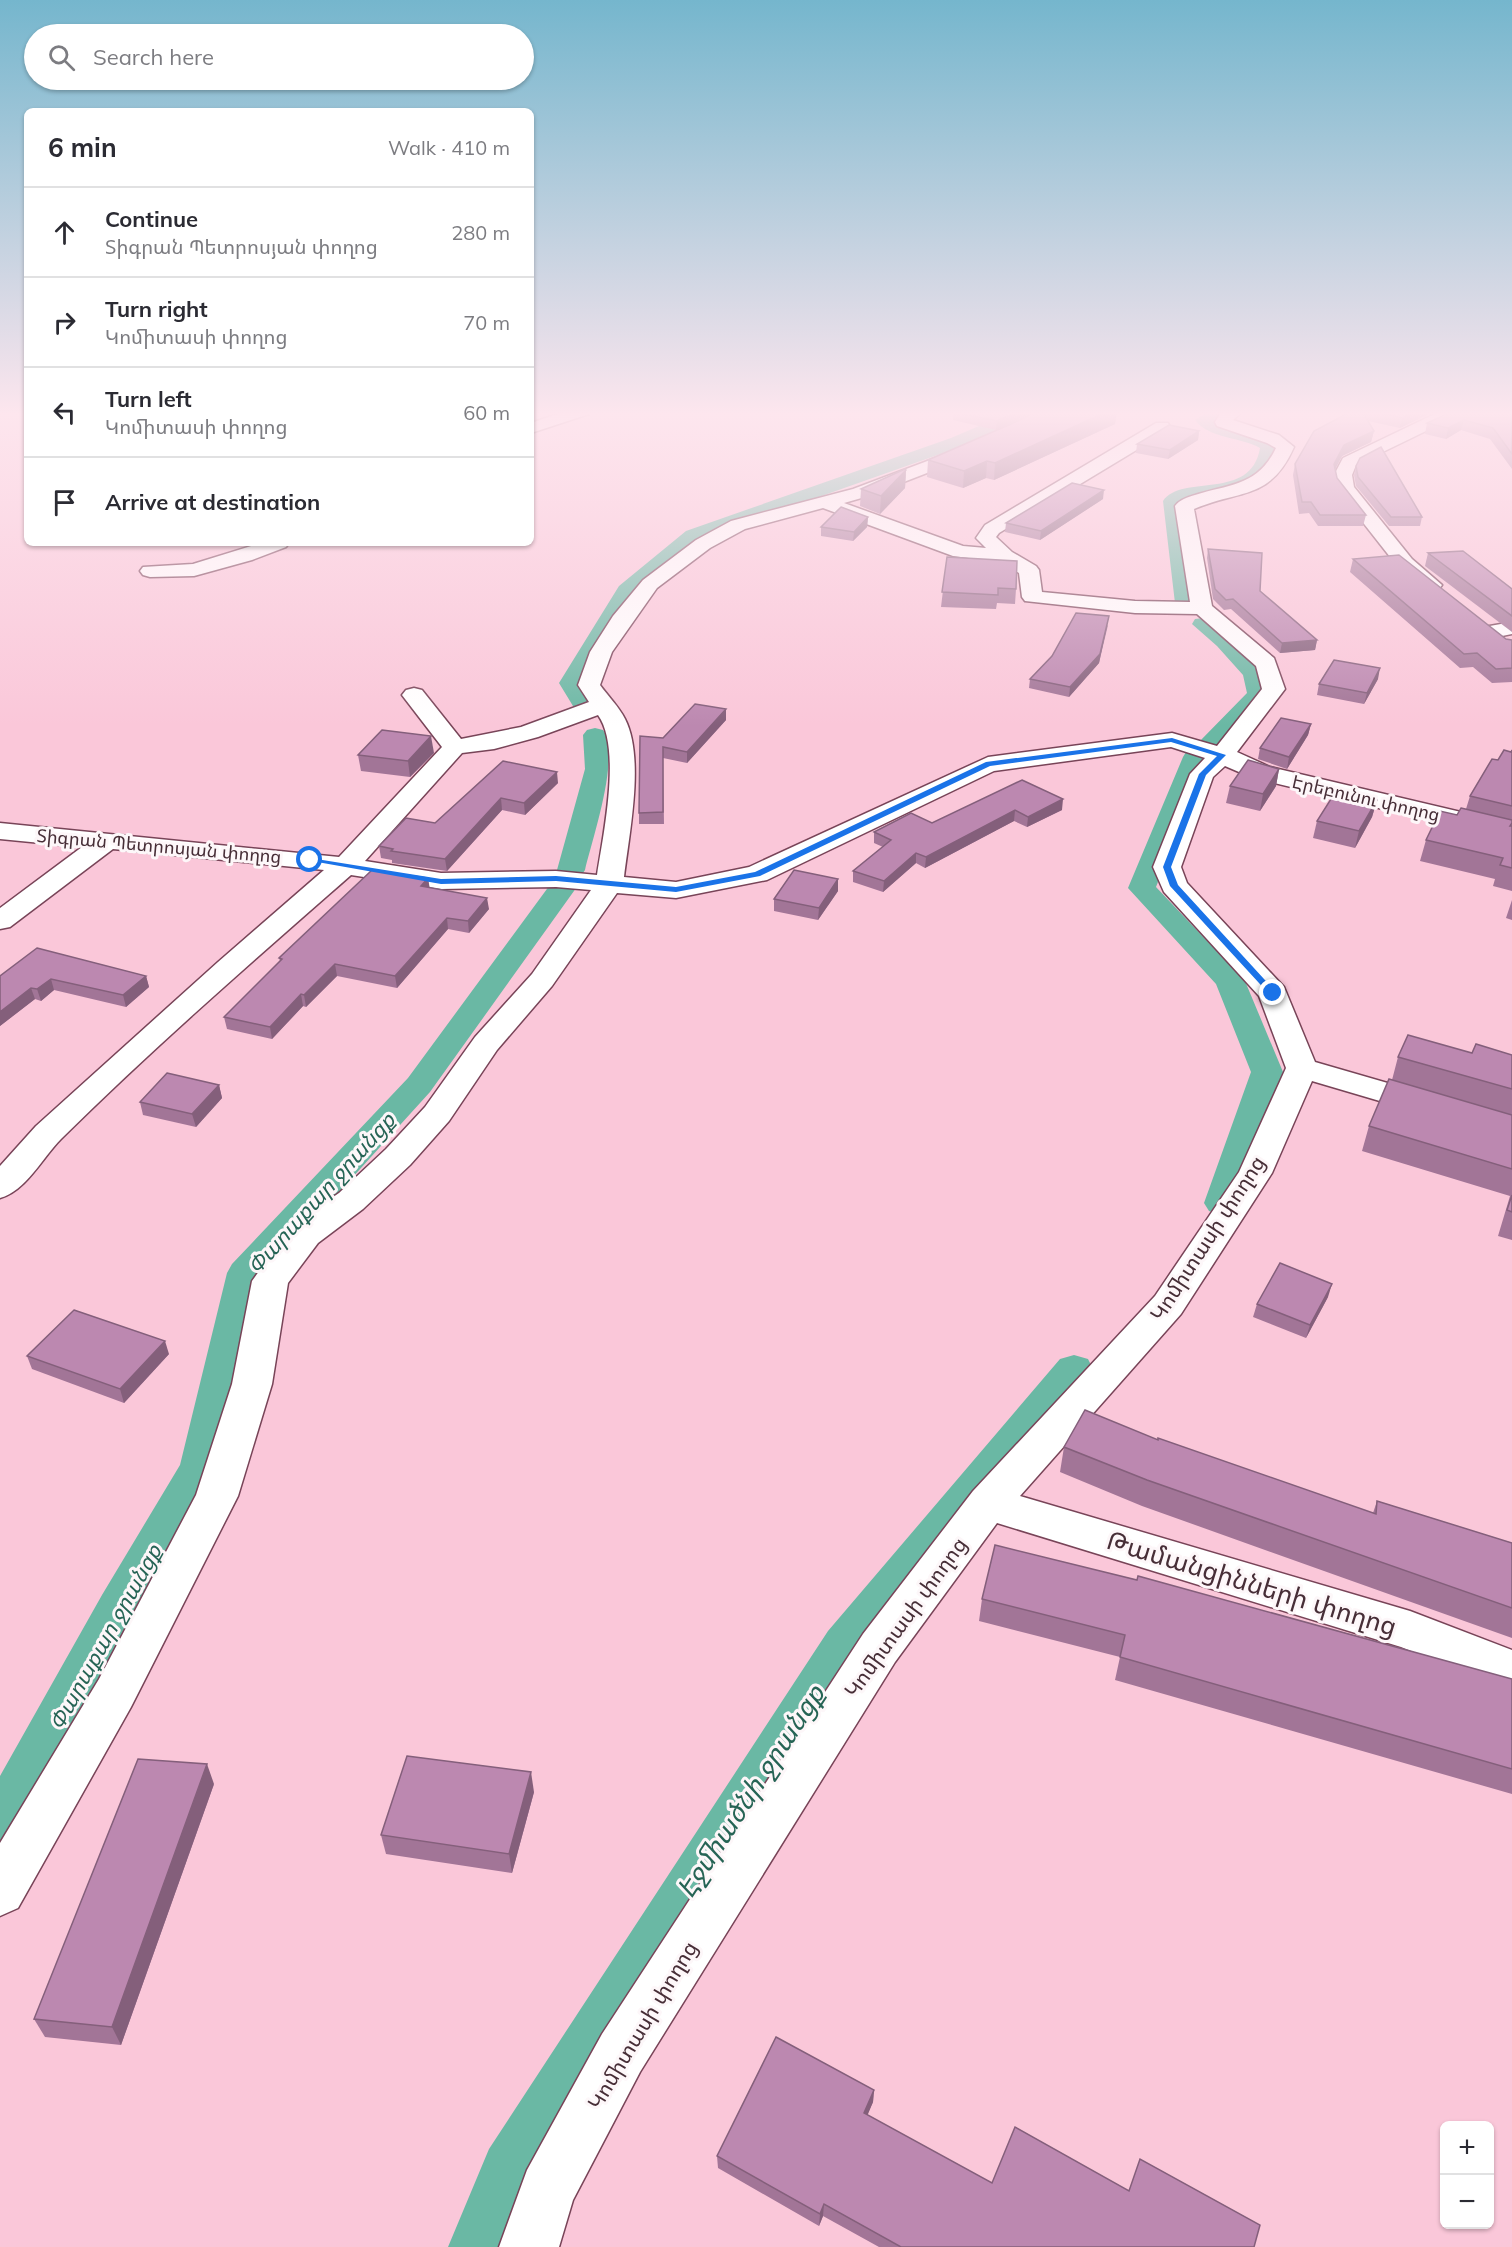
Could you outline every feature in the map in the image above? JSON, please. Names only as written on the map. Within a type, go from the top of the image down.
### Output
[{"type":"street","points":[[0,1891],[115,1693],[217,1496],[252,1384],[270,1281],[305,1234],[351,1201],[398,1157],[437,1114],[486,1044],[542,980],[609,884],[622,790],[620,747],[614,720],[601,705],[589,685],[601,652],[621,621],[650,584],[703,544],[738,525],[775,516]]},
{"type":"street","points":[[862,516],[960,552],[1005,556]]},
{"type":"street","points":[[1014,516],[992,529],[986,538],[1005,556],[1029,570],[1032,597],[1135,607],[1202,609],[1266,663],[1274,688],[1222,755],[1202,774],[1167,867],[1174,886],[1273,993],[1302,1068],[1512,1130]]},
{"type":"street","points":[[1186,516],[1202,609]]},
{"type":"street","points":[[1367,516],[1405,563],[1448,598]]},
{"type":"street","points":[[150,572],[194,570],[271,546]]},
{"type":"street","points":[[1475,618],[1502,630],[1512,646]]},
{"type":"street","points":[[414,695],[455,747]]},
{"type":"street","points":[[0,1187],[48,1133],[228,968],[345,866],[455,747],[490,744],[526,735],[552,727],[601,705]]},
{"type":"street","name":"Տիգրան Պետրոսյան փողոց","points":[[0,831],[310,860],[441,881],[556,879],[676,890],[757,874],[988,764],[1172,740],[1222,755]]},
{"type":"street","name":"Էրեբունու փողոց","points":[[1222,755],[1262,773],[1512,832]]},
{"type":"street","points":[[0,921],[107,841]]},
{"type":"street","name":"Կոմիտասի փողոց","points":[[529,2247],[547,2190],[621,2053],[879,1648],[988,1503],[1168,1305],[1255,1173],[1302,1068]]},
{"type":"street","name":"Թամանցինների փողոց","points":[[988,1503],[1410,1630],[1512,1671]]},
{"type":"building","points":[[832,516],[868,517],[854,532],[821,527]]},
{"type":"building","points":[[1018,516],[1064,516],[1041,531],[1006,523]]},
{"type":"building","points":[[1390,516],[1422,517],[1391,517]]},
{"type":"building","points":[[1208,549],[1262,553],[1260,591],[1317,640],[1282,643],[1233,599],[1226,600],[1215,589]]},
{"type":"building","points":[[1463,551],[1512,589],[1512,616],[1428,553]]},
{"type":"building","points":[[1399,555],[1506,639],[1512,640],[1512,668],[1496,669],[1477,653],[1464,654],[1353,559]]},
{"type":"building","points":[[947,557],[1017,561],[1016,589],[998,588],[998,595],[942,592]]},
{"type":"building","points":[[1076,613],[1109,616],[1100,654],[1070,687],[1030,679],[1052,656]]},
{"type":"building","points":[[1334,660],[1380,668],[1367,693],[1319,684]]},
{"type":"building","points":[[695,704],[726,709],[687,752],[663,747],[663,812],[639,813],[640,736],[663,738]]},
{"type":"building","points":[[1281,718],[1311,724],[1289,757],[1260,748]]},
{"type":"building","points":[[382,730],[431,736],[408,761],[358,755]]},
{"type":"building","points":[[1504,750],[1511,752],[1512,750],[1512,806],[1470,796],[1492,759],[1498,760]]},
{"type":"building","points":[[1248,760],[1279,769],[1263,794],[1230,786]]},
{"type":"building","points":[[503,761],[557,772],[524,803],[501,798],[445,859],[391,851],[393,849],[379,846],[406,818],[435,823]]},
{"type":"building","points":[[1022,780],[1063,799],[1028,817],[1015,810],[926,857],[916,853],[884,881],[853,871],[891,840],[874,832],[911,813],[932,823]]},
{"type":"building","points":[[1336,791],[1377,800],[1359,831],[1317,821]]},
{"type":"building","points":[[1461,808],[1512,820],[1510,826],[1512,826],[1512,868],[1500,865],[1503,858],[1426,840],[1440,811],[1457,815]]},
{"type":"building","points":[[372,870],[428,878],[421,886],[487,898],[468,921],[447,918],[395,976],[335,964],[304,995],[301,994],[270,1027],[224,1017],[282,959],[279,958]]},
{"type":"building","points":[[794,870],[838,879],[819,908],[774,899]]},
{"type":"building","points":[[37,948],[146,976],[123,995],[51,979],[37,989],[31,988],[0,1012],[0,976]]},
{"type":"building","points":[[1408,1035],[1472,1053],[1476,1044],[1512,1055],[1512,1089],[1398,1057]]},
{"type":"building","points":[[167,1073],[219,1085],[192,1114],[140,1102]]},
{"type":"building","points":[[1389,1079],[1512,1115],[1512,1169],[1369,1126]]},
{"type":"building","points":[[1512,1195],[1512,1212],[1507,1210]]},
{"type":"building","points":[[1280,1263],[1332,1284],[1310,1325],[1257,1304]]},
{"type":"building","points":[[74,1310],[165,1341],[120,1389],[27,1356]]},
{"type":"building","points":[[1085,1410],[1158,1440],[1158,1438],[1376,1514],[1377,1501],[1512,1543],[1512,1608],[1147,1480],[1064,1447]]},
{"type":"building","points":[[995,1545],[1137,1580],[1138,1576],[1512,1679],[1512,1769],[1120,1657],[1125,1635],[982,1599]]},
{"type":"building","points":[[407,1756],[531,1772],[509,1854],[381,1835]]},
{"type":"building","points":[[138,1759],[207,1764],[112,2027],[34,2019]]},
{"type":"building","points":[[776,2037],[874,2090],[864,2113],[992,2183],[1015,2127],[1129,2191],[1140,2159],[1260,2225],[1254,2247],[901,2247],[824,2204],[820,2214],[717,2156]]},
{"type":"waterway","name":"Փարաքար ջրանցք","points":[[581,701],[570,683],[626,590],[693,535],[747,516]]},
{"type":"waterway","name":"Էջմիածնի ջրանցք","points":[[1174,516],[1185,603]]},
{"type":"waterway","name":"Էջմիածնի ջրանցք","points":[[1203,624],[1225,641],[1254,674],[1259,694],[1211,742]]},
{"type":"waterway","name":"Փարաքար ջրանցք","points":[[571,870],[597,769],[595,735]]},
{"type":"waterway","name":"Էջմիածնի ջրանցք","points":[[1195,757],[1142,888],[1230,981],[1267,1072],[1221,1203]]},
{"type":"waterway","name":"Փարաքար ջրանցք","points":[[0,1823],[118,1608],[200,1467],[245,1273],[419,1085],[565,884]]},
{"type":"waterway","name":"Էջմիածնի ջրանցք","points":[[478,2247],[509,2169],[844,1645],[1074,1369]]},
{"type":"route","points":[[310,860],[441,881],[556,879],[676,890],[757,874],[988,764],[1172,740],[1222,755],[1202,774],[1167,867],[1174,886],[1273,993]]}]
